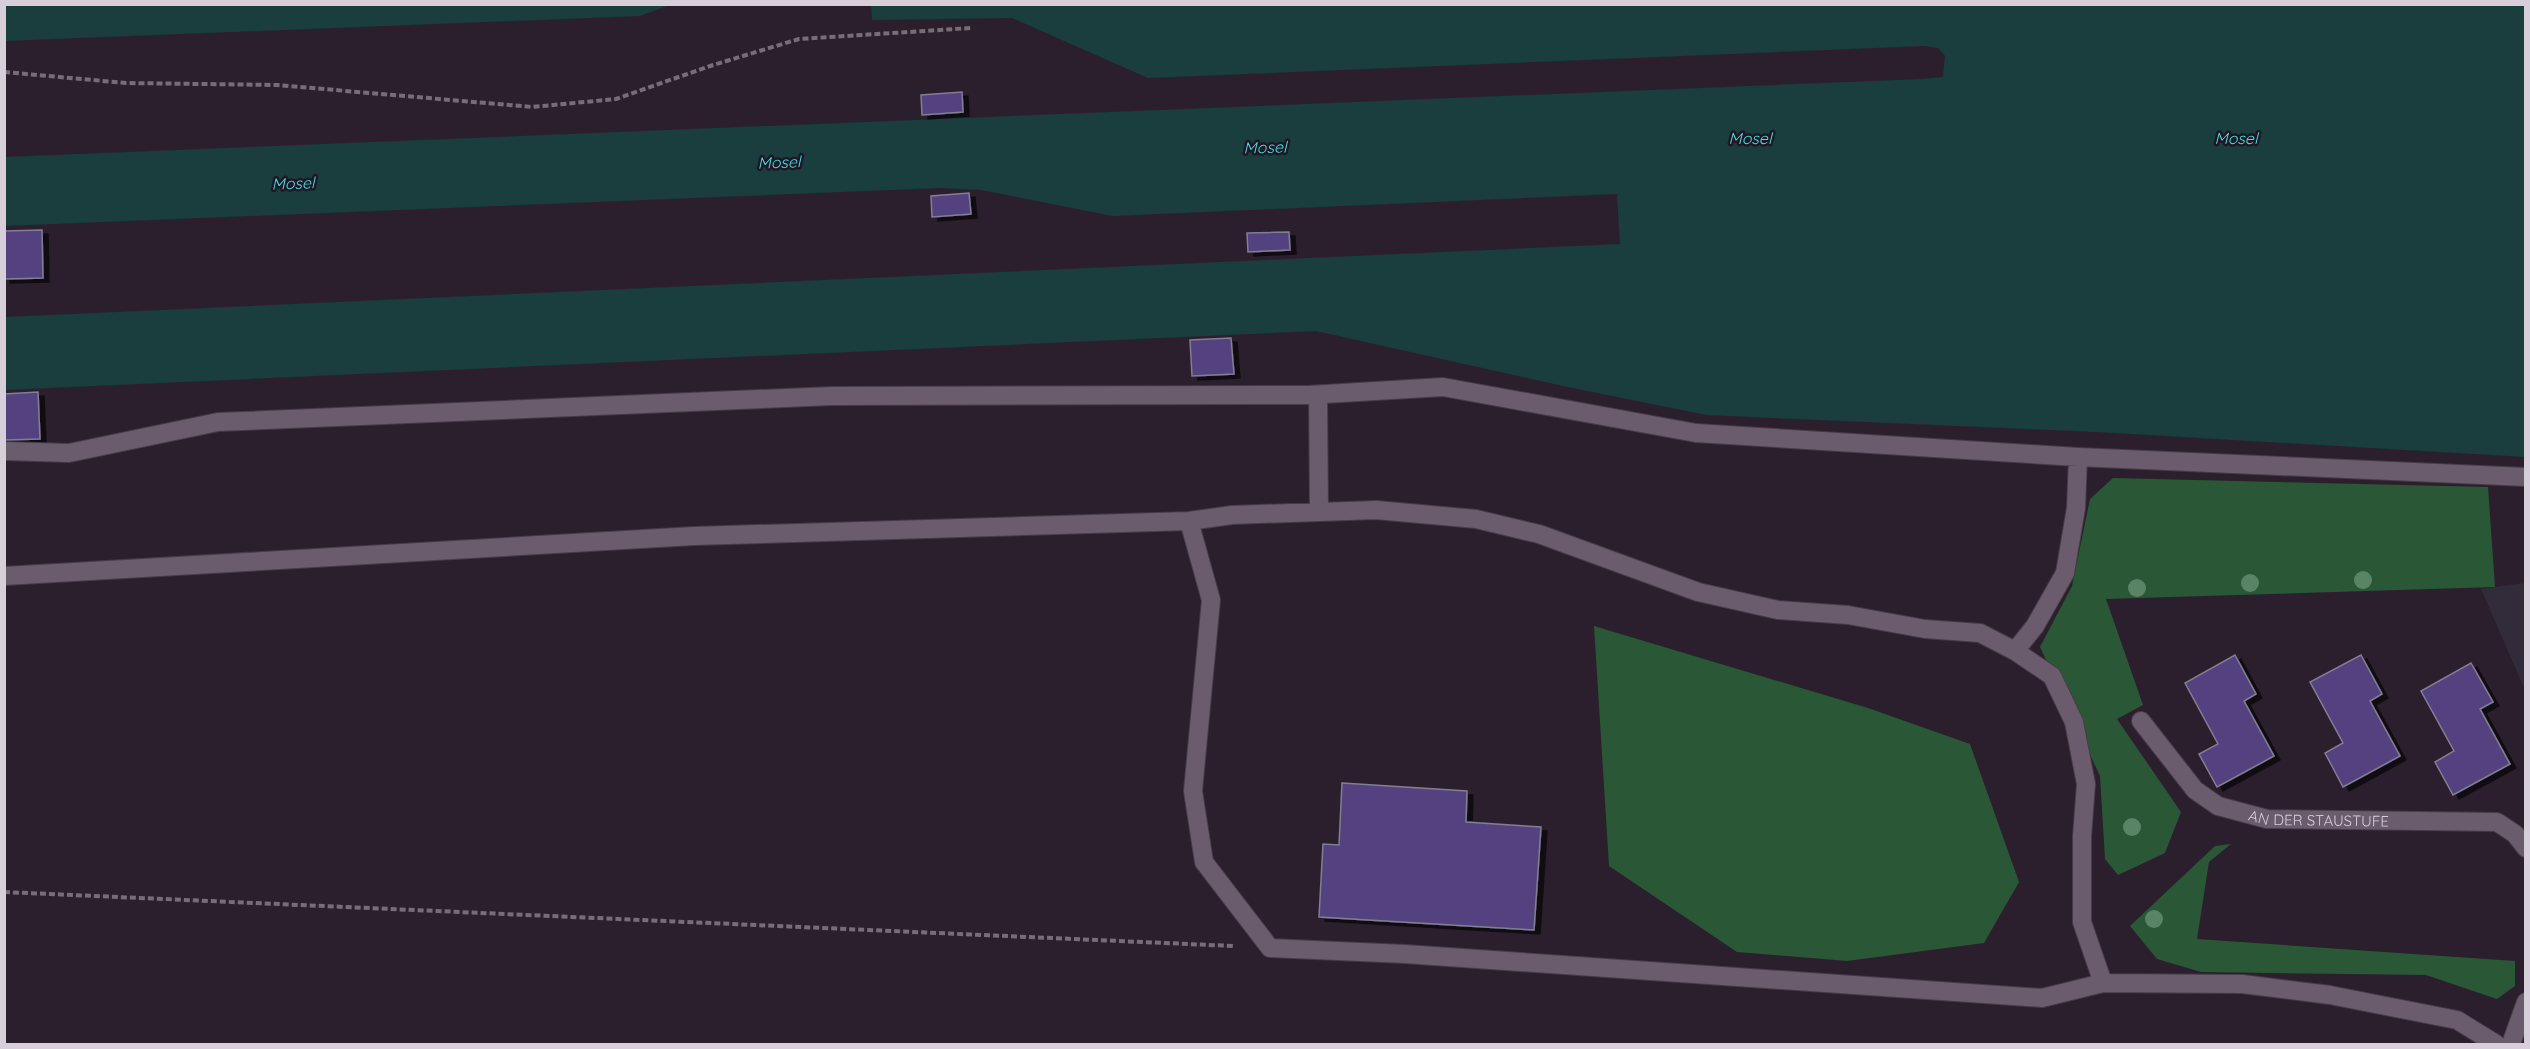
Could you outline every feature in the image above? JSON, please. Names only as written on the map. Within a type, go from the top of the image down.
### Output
[{"type":"street","points":[[4,451],[69,453],[218,422],[300,418],[832,396],[1318,395],[1443,387],[1696,434],[2078,457],[2526,477]]},
{"type":"street","points":[[1318,395],[1319,511]]},
{"type":"street","points":[[2015,651],[2035,626],[2065,573],[2076,508],[2078,457]]},
{"type":"street","points":[[4,576],[694,536],[1189,521],[1232,515],[1319,511],[1376,510],[1476,519],[1539,534],[1698,592],[1778,610],[1848,615],[1925,629],[1980,633],[2015,651],[2052,676],[2074,722],[2086,784],[2082,837],[2082,922],[2103,983]]},
{"type":"street","points":[[1189,521],[1211,600],[1193,791],[1204,862],[1270,948],[1405,954],[2042,998],[2103,983],[2242,984],[2330,994],[2457,1020],[2496,1044]]},
{"type":"street","name":"AN DER STAUSTUFE","points":[[2141,721],[2195,790],[2218,806],[2267,819],[2498,822],[2522,839]]},
{"type":"street","points":[[2511,1044],[2526,1002]]},
{"type":"path","points":[[4,72],[126,83],[277,85],[532,107],[616,99],[710,66],[799,39],[971,28]]},
{"type":"path","points":[[4,892],[1270,948]]},
{"type":"shaded area","points":[[2526,583],[2525,690],[2481,589]]},
{"type":"green space","points":[[2113,478],[2488,487],[2495,587],[2106,599],[2143,705],[2117,719],[2181,812],[2165,853],[2118,875],[2105,859],[2100,776],[2040,647],[2072,586],[2090,499]]},
{"type":"green space","points":[[1594,626],[1868,708],[1970,744],[2019,882],[1984,943],[1847,961],[1737,952],[1609,866]]},
{"type":"green space","points":[[2231,844],[2209,862],[2197,939],[2515,961],[2515,986],[2497,999],[2426,975],[2201,972],[2157,959],[2130,926],[2215,846]]},
{"type":"water","points":[[4,5],[670,5],[640,16],[5,41]]},
{"type":"water","name":"Mosel","points":[[871,5],[2525,5],[2525,457],[2097,432],[1706,415],[1316,331],[5,390],[5,317],[1620,244],[1617,194],[1113,216],[981,190],[940,188],[5,226],[5,157],[1922,79],[1943,77],[1945,56],[1938,48],[1924,46],[1148,78],[1012,18],[872,20]]},
{"type":"building","points":[[962,92],[963,112],[922,115],[921,95]]},
{"type":"building","points":[[969,193],[971,214],[932,217],[931,196]]},
{"type":"building","points":[[42,230],[43,278],[4,279],[4,231]]},
{"type":"building","points":[[1289,232],[1290,250],[1248,252],[1247,233]]},
{"type":"building","points":[[1231,338],[1234,374],[1192,376],[1190,340]]},
{"type":"building","points":[[38,392],[40,439],[4,440],[4,394]]},
{"type":"building","points":[[2235,655],[2256,694],[2244,701],[2274,756],[2217,787],[2199,754],[2218,744],[2185,683]]},
{"type":"building","points":[[2361,655],[2382,694],[2370,701],[2400,756],[2343,787],[2325,753],[2343,743],[2310,682]]},
{"type":"building","points":[[2471,663],[2493,702],[2480,709],[2510,764],[2453,795],[2435,762],[2454,751],[2421,691]]},
{"type":"building","points":[[1342,783],[1467,791],[1466,822],[1541,827],[1534,930],[1319,917],[1323,844],[1339,845]]}]
